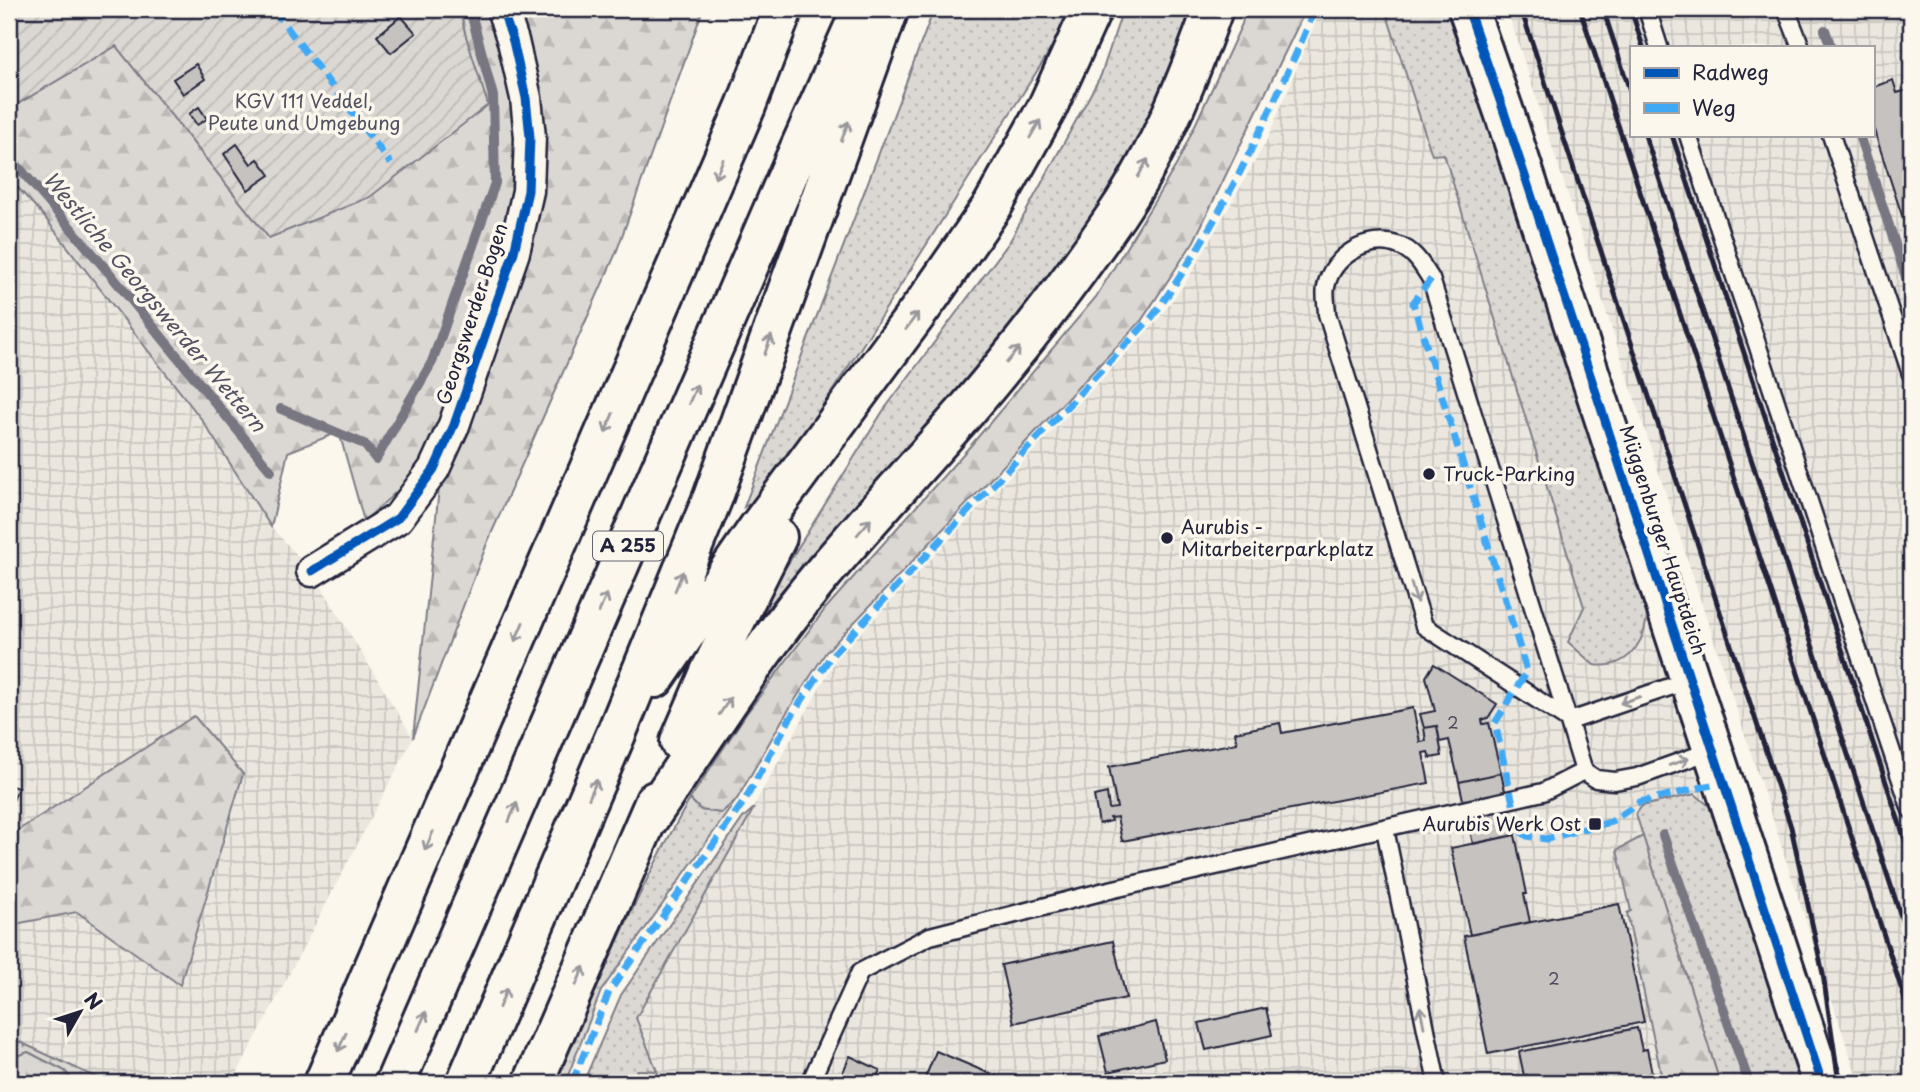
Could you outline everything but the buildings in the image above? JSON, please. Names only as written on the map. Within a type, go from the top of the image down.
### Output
[{"type":"main road","points":[[746,106],[764,9]]},
{"type":"main road","name":"A 255","points":[[324,1083],[746,106],[783,9]]},
{"type":"main road","name":"A 255","points":[[395,1083],[862,9]]},
{"type":"main road","points":[[466,1083],[616,734],[713,497],[889,9]]},
{"type":"main road","points":[[616,734],[759,527],[872,376],[993,205],[1047,108],[1092,9]]},
{"type":"main road","points":[[646,824],[771,637],[1023,341],[1118,213],[1156,145],[1193,64],[1213,9]]},
{"type":"main road","name":"Müggenburger Hauptdeich","points":[[1468,9],[1822,1083]]},
{"type":"main road","points":[[533,1083],[711,670],[775,540],[872,376]]},
{"type":"street","name":"Georgswerder Bogen","points":[[312,570],[398,518],[434,469],[454,425],[514,252],[528,191],[530,137],[526,98],[513,41],[502,9]]},
{"type":"lane","points":[[1786,9],[1801,46]]},
{"type":"lane","points":[[1653,10],[1659,46]]},
{"type":"lane","points":[[1688,136],[1911,810]]},
{"type":"lane","points":[[1831,136],[1911,374]]},
{"type":"lane","points":[[1570,721],[1424,626],[1327,314],[1326,286],[1338,263],[1354,248],[1377,241],[1399,245],[1417,257],[1431,279],[1570,721],[1584,771],[1596,779],[1615,781],[1637,777],[1713,750]]},
{"type":"lane","points":[[1570,721],[1690,680]]},
{"type":"lane","points":[[810,1083],[860,972],[930,936],[1105,891],[1543,792],[1584,771]]},
{"type":"lane","points":[[1385,829],[1437,1083]]},
{"type":"shaded area","points":[[1321,9],[1385,9],[1432,155],[1444,154],[1641,588],[1715,811],[1643,836],[1618,851],[1631,911],[1627,914],[1663,1083],[661,1083],[635,1018],[836,659],[1157,321],[1188,279],[1267,140]]},
{"type":"shaded area","points":[[1507,9],[1911,9],[1911,1083],[1859,1083]]},
{"type":"shaded area","points":[[9,178],[42,214],[202,420],[271,527],[312,571],[413,738],[232,1083],[108,1083],[9,1037]],"holes":[[[243,774],[180,984],[77,912]]]},
{"type":"green space","name":"KGV 111 Veddel, Peute und Umgebung","points":[[9,9],[460,9],[488,105],[370,197],[269,238],[116,46],[9,109]]},
{"type":"green space","points":[[460,9],[703,9],[616,253],[488,541],[413,738],[443,450],[364,521],[339,432],[288,452],[271,527],[202,420],[42,214],[9,178],[9,109],[116,46],[269,238],[465,33]]},
{"type":"green space","points":[[934,9],[1070,9],[1065,27],[860,349],[763,496],[744,507]]},
{"type":"green space","points":[[1123,9],[1197,9],[1137,151],[1063,262],[985,359],[747,633],[883,411],[1010,241],[1101,75]]},
{"type":"green space","points":[[1245,9],[1306,9],[1194,241],[1141,321],[826,652],[784,717],[737,799],[721,813],[701,810],[690,799],[746,714],[826,608],[972,444],[1096,297],[1177,164],[1242,24]]},
{"type":"green space","points":[[1385,9],[1451,9],[1647,603],[1641,638],[1636,648],[1619,662],[1594,665],[1568,642],[1584,607],[1444,154],[1432,155]]},
{"type":"green space","points":[[194,716],[243,774],[180,985],[77,912],[10,925],[17,831]]},
{"type":"green space","points":[[1695,794],[1715,811],[1804,1083],[1720,1083],[1636,814],[1642,806]]},
{"type":"green space","points":[[690,799],[701,810],[721,813],[737,799],[601,991],[565,1083],[555,1083],[635,904]]},
{"type":"green space","points":[[754,808],[636,1018],[657,1071],[638,1070],[631,1083],[583,1083],[621,995],[743,818]]},
{"type":"green space","points":[[1643,836],[1720,1083],[1663,1083],[1627,913],[1631,911],[1617,850]]},
{"type":"green space","points":[[9,1037],[108,1083],[74,1083],[65,1071],[28,1052],[9,1059]]},
{"type":"green space","points":[[28,1052],[65,1071],[74,1083],[9,1083],[9,1059]]},
{"type":"green space","points":[[637,1070],[657,1071],[661,1083],[631,1083]]},
{"type":"waterway","points":[[281,409],[364,444],[376,459],[432,362],[495,183],[493,96],[470,9]]},
{"type":"waterway","points":[[1825,30],[1831,46]]},
{"type":"waterway","points":[[1859,136],[1911,292]]},
{"type":"waterway","name":"Westliche Georgswerder Wettern","points":[[9,156],[111,275],[271,471]]},
{"type":"waterway","points":[[1663,835],[1749,1083]]},
{"type":"railway","points":[[1521,9],[1791,827],[1823,974],[1839,1083]]},
{"type":"railway","points":[[1580,9],[1911,1018]]},
{"type":"railway","points":[[1603,9],[1630,91]]},
{"type":"railway","points":[[1631,9],[1643,46]]},
{"type":"railway","points":[[1645,136],[1911,947]]},
{"type":"railway","points":[[1672,136],[1911,858]]},
{"type":"marked path","points":[[273,9],[391,164]]},
{"type":"marked path","points":[[572,1083],[609,992],[745,800],[789,720],[831,656],[1152,317],[1171,290],[1237,177],[1294,59],[1314,9]]},
{"type":"marked path","points":[[1431,279],[1413,303],[1527,671],[1495,723],[1519,830],[1527,836],[1546,839],[1611,822],[1640,802],[1724,782]]},
{"type":"cycle path","points":[[312,571],[398,518],[434,469],[454,425],[514,252],[528,191],[530,137],[526,98],[513,41],[502,9]]},
{"type":"cycle path","points":[[1468,9],[1822,1083]]},
{"type":"place","name":"Truck-Parking","points":[[1429,474]]},
{"type":"place","name":"Aurubis - Mitarbeiterparkplatz","points":[[1167,538]]},
{"type":"place","name":"Aurubis Werk Ost","points":[[1595,824]]}]
